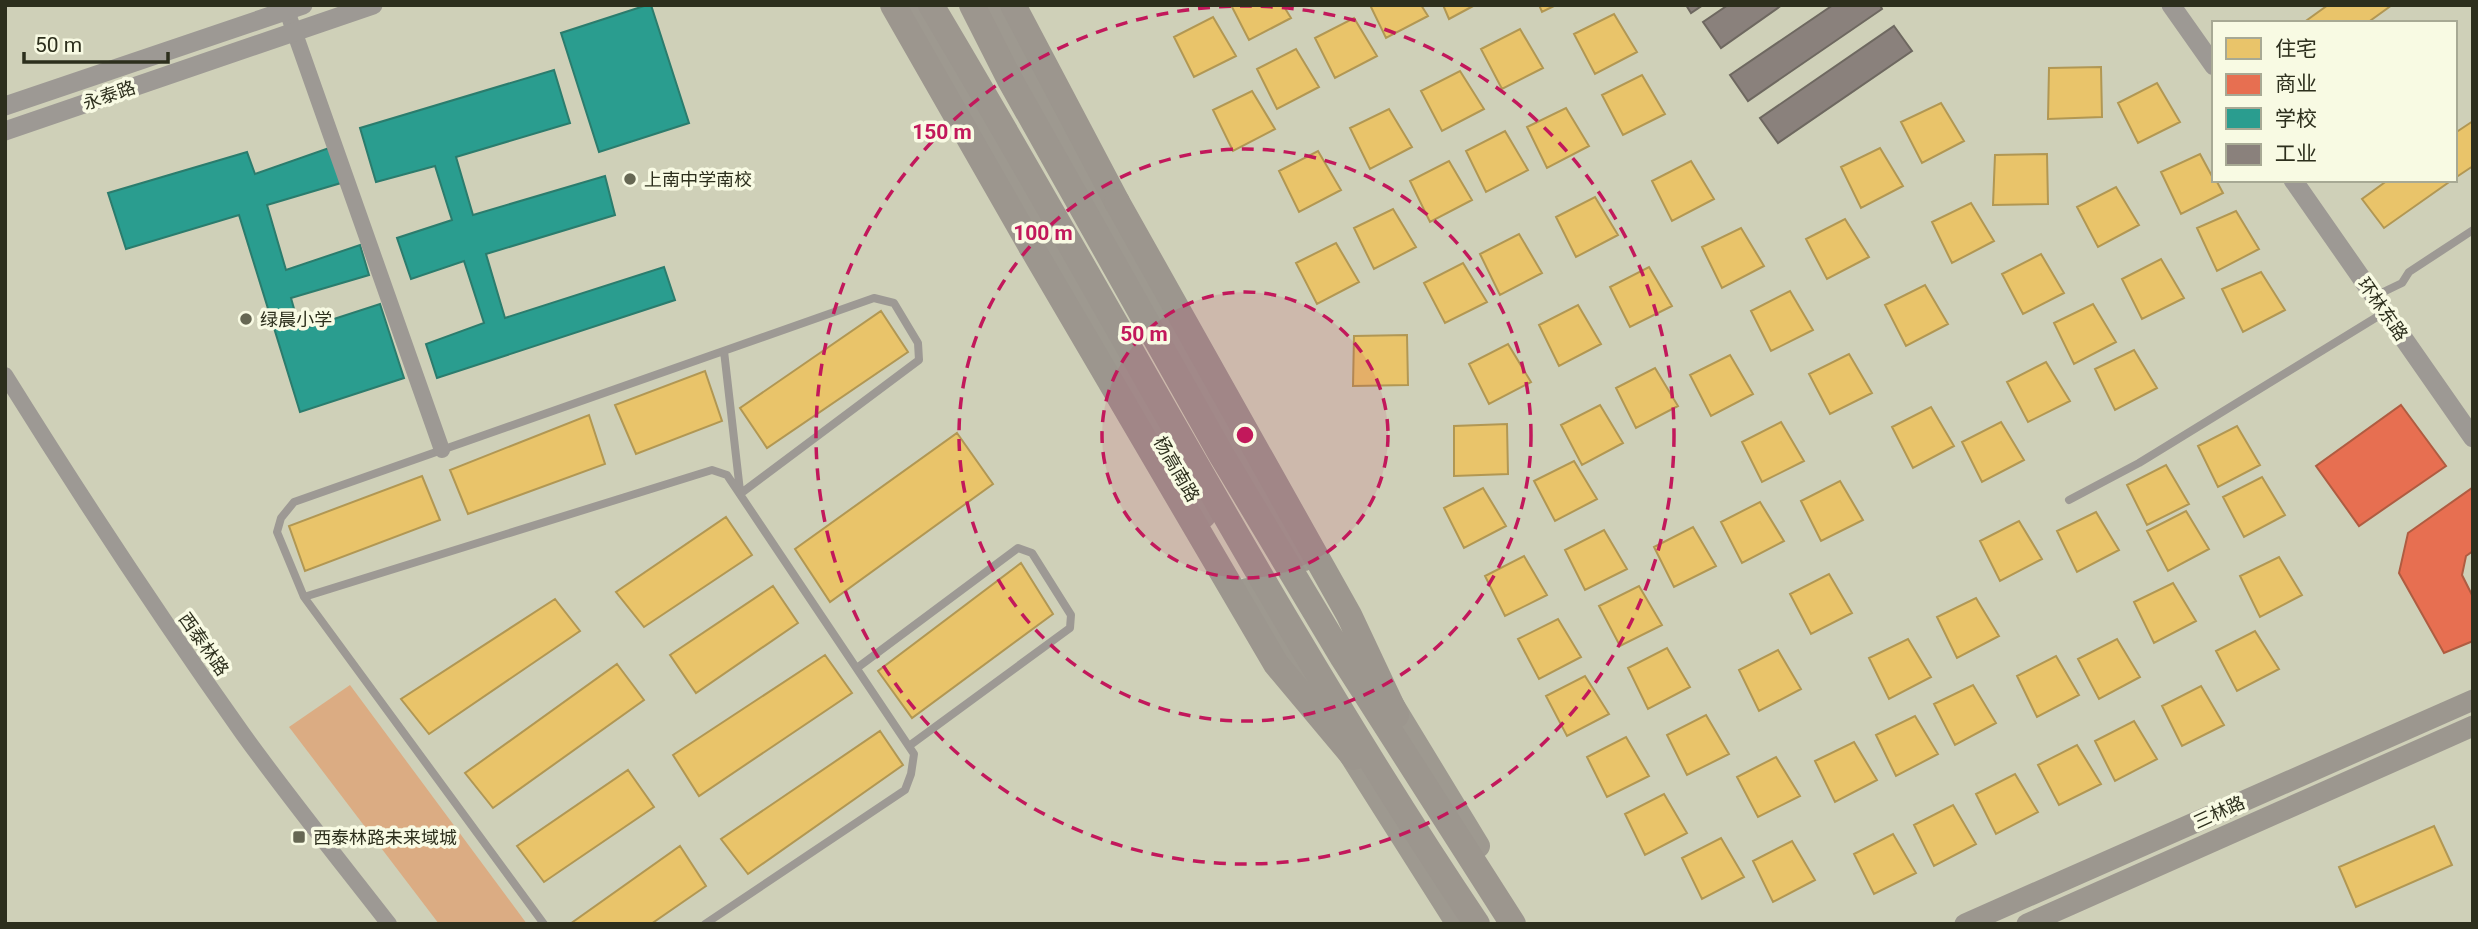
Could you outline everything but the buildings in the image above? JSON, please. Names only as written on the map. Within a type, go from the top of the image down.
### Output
[{"type":"highway","points":[[893,5],[1276,664],[1404,827]]},
{"type":"highway","name":"杨高南路","points":[[930,5],[1404,827],[1477,924]]},
{"type":"highway","points":[[972,5],[1010,80],[1222,456],[1343,658],[1443,801]]},
{"type":"highway","points":[[1017,13],[1124,214],[1349,614],[1443,801],[1513,924]]},
{"type":"main road","name":"杨高南路","points":[[909,5],[1258,608],[1404,827],[1458,924]]},
{"type":"main road","points":[[992,5],[1280,521],[1443,801],[1527,924]]},
{"type":"main road","points":[[1017,13],[1024,64]]},
{"type":"main road","name":"三林路","points":[[1965,924],[2473,700]]},
{"type":"main road","name":"三林路","points":[[2027,924],[2473,726]]},
{"type":"main road","points":[[1404,827],[1443,801]]},
{"type":"street","name":"永泰路","points":[[5,131],[373,5]]},
{"type":"street","points":[[2171,5],[2212,63]]},
{"type":"street","name":"永泰路","points":[[5,106],[295,8]]},
{"type":"street","points":[[295,8],[294,32],[442,450]]},
{"type":"street","name":"环林东路","points":[[2294,182],[2473,438]]},
{"type":"street","name":"西泰林路","points":[[5,375],[65,472],[181,646],[245,736],[389,924]]},
{"type":"lane","points":[[2069,500],[2139,463],[2379,304],[2402,283],[2409,272],[2473,230]]},
{"type":"lane","points":[[544,924],[304,597],[277,532],[281,518],[294,502],[724,351],[874,299],[894,303],[918,343],[919,360],[740,494]]},
{"type":"lane","points":[[724,351],[740,494]]},
{"type":"lane","points":[[304,597],[712,470],[727,475],[914,754],[905,790],[705,924]]},
{"type":"lane","points":[[857,668],[1017,548],[1032,554],[1071,615],[1070,628],[909,746]]},
{"type":"shaded area","points":[[350,685],[527,924],[439,924],[289,727]]},
{"type":"place","name":"上南中学南校","points":[[630,179]]},
{"type":"place","name":"绿晨小学","points":[[246,319]]},
{"type":"place","name":"西泰林路未来域城","points":[[299,837]]}]
